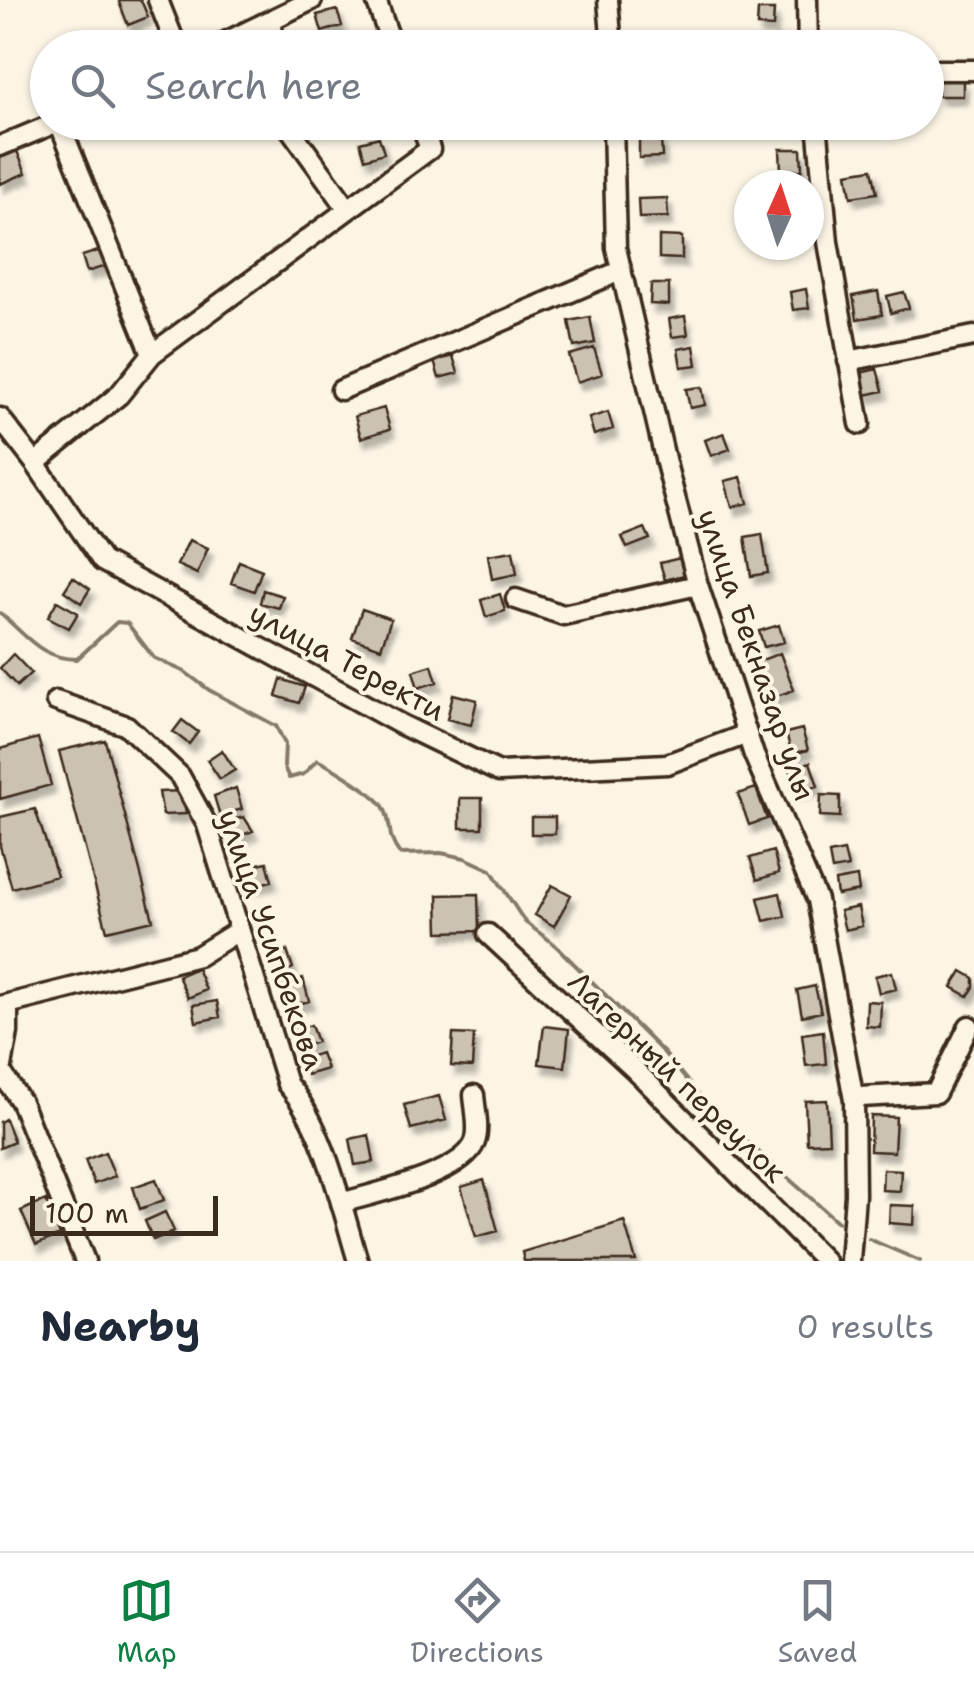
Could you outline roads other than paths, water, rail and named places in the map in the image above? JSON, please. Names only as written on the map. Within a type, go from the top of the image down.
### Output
[{"type":"street","points":[[158,0],[170,30]]},
{"type":"street","points":[[251,30],[312,0]]},
{"type":"street","points":[[376,0],[387,30]]},
{"type":"street","points":[[608,0],[610,30]]},
{"type":"street","points":[[807,0],[808,30]]},
{"type":"street","points":[[272,20],[273,30]]},
{"type":"street","points":[[944,70],[974,70]]},
{"type":"street","points":[[0,146],[30,134]]},
{"type":"street","points":[[66,140],[152,354]]},
{"type":"street","points":[[298,140],[348,208]]},
{"type":"street","points":[[35,462],[119,395],[152,354],[430,149],[427,140]]},
{"type":"street","name":"улица Бекназар улы","points":[[613,140],[620,270],[698,585],[747,734],[817,900],[854,1100],[856,1195],[850,1261]]},
{"type":"street","points":[[819,140],[828,242],[860,424]]},
{"type":"street","points":[[341,390],[620,270]]},
{"type":"street","points":[[848,361],[974,336]]},
{"type":"street","name":"улица Теректи","points":[[0,418],[102,561],[400,724],[499,772],[667,764],[747,734]]},
{"type":"street","points":[[516,599],[563,615],[698,585]]},
{"type":"street","name":"улица Усипбекова","points":[[56,700],[127,726],[180,776],[206,825],[287,1084],[305,1104],[358,1261]]},
{"type":"street","points":[[85,1261],[21,1102],[1,1072],[8,1032],[4,1005],[198,956],[238,931]]},
{"type":"street","name":"Лагерный переулок","points":[[488,934],[634,1069],[825,1261]]},
{"type":"street","points":[[854,1100],[936,1094],[968,1026]]},
{"type":"street","points":[[340,1203],[441,1171],[468,1156],[477,1138],[474,1095]]},
{"type":"waterway","points":[[0,613],[44,650],[64,658],[77,659],[117,622],[127,623],[154,658],[276,726],[285,744],[284,767],[289,778],[304,774],[317,760],[373,796],[384,808],[400,854],[441,853],[491,870],[525,922],[553,943],[664,1053],[712,1111],[838,1222]]},
{"type":"waterway","points":[[869,1239],[920,1261]]}]
